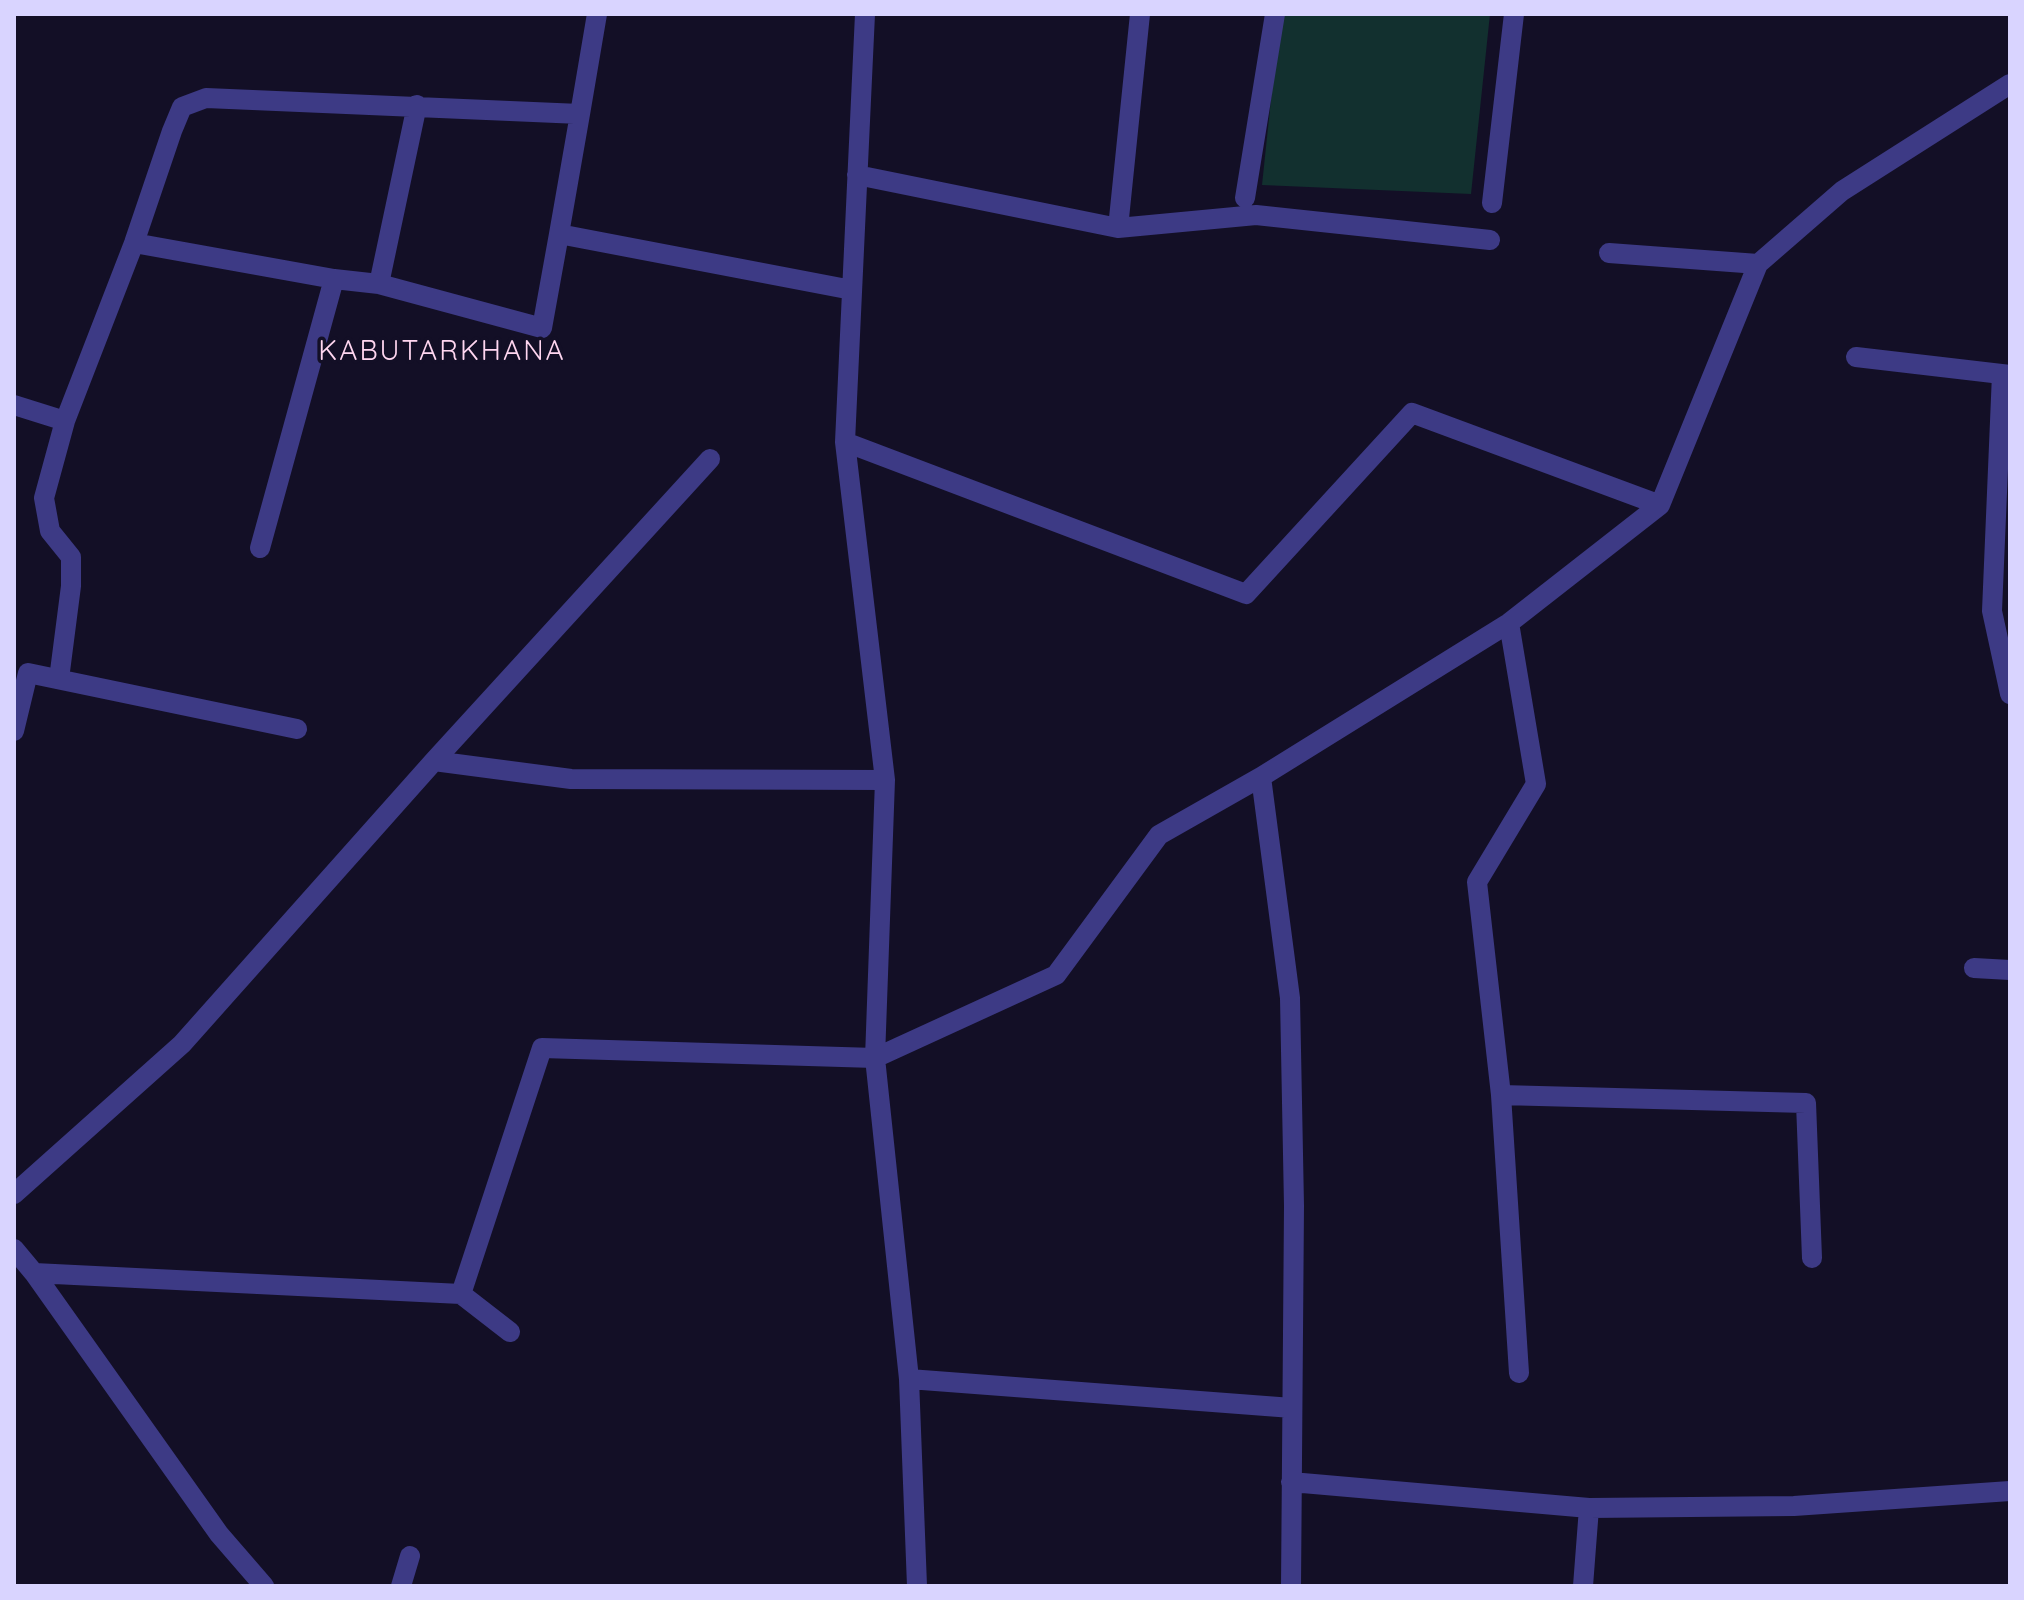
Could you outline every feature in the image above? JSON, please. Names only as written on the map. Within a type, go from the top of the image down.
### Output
[{"type":"street","points":[[134,243],[334,279],[379,284],[542,328],[597,14]]},
{"type":"street","points":[[865,14],[845,442],[885,780],[875,1058],[909,1379],[917,1586]]},
{"type":"street","points":[[1118,228],[1140,14]]},
{"type":"street","points":[[1245,198],[1275,14]]},
{"type":"street","points":[[1492,203],[1514,14]]},
{"type":"street","points":[[461,1294],[542,1048],[875,1058],[1056,975],[1159,835],[1261,777],[1509,623],[1660,505],[1758,264],[1842,191],[2010,84]]},
{"type":"street","points":[[59,679],[71,586],[71,557],[50,531],[44,498],[65,421],[134,243],[182,107],[206,98],[580,114]]},
{"type":"street","points":[[379,284],[417,105]]},
{"type":"street","points":[[857,175],[1118,228],[1256,215],[1490,240]]},
{"type":"street","points":[[559,234],[852,290]]},
{"type":"street","points":[[1609,253],[1758,264]]},
{"type":"street","points":[[260,548],[334,279]]},
{"type":"street","points":[[1856,357],[2006,375],[1992,611],[2010,694]]},
{"type":"street","points":[[14,405],[65,421]]},
{"type":"street","points":[[845,442],[1246,594],[1412,413],[1660,505]]},
{"type":"street","points":[[14,1194],[182,1044],[434,761],[710,459]]},
{"type":"street","points":[[1509,623],[1536,784],[1477,882],[1501,1095],[1519,1373]]},
{"type":"street","points":[[14,731],[28,673],[297,729]]},
{"type":"street","points":[[434,761],[571,779],[885,780]]},
{"type":"street","points":[[1261,777],[1290,998],[1294,1206],[1291,1586]]},
{"type":"street","points":[[1974,968],[2010,970]]},
{"type":"street","points":[[1501,1095],[1806,1103],[1812,1258]]},
{"type":"street","points":[[14,1249],[219,1534],[264,1586]]},
{"type":"street","points":[[34,1273],[461,1294],[510,1332]]},
{"type":"street","points":[[909,1379],[1292,1408]]},
{"type":"street","points":[[1291,1482],[1589,1508],[1794,1506],[2010,1491]]},
{"type":"street","points":[[1583,1586],[1589,1508]]},
{"type":"street","points":[[401,1586],[410,1556]]},
{"type":"green space","points":[[1280,14],[1490,14],[1471,194],[1262,185]]},
{"type":"district","name":"KABUTARKHANA","points":[[442,352]]}]
